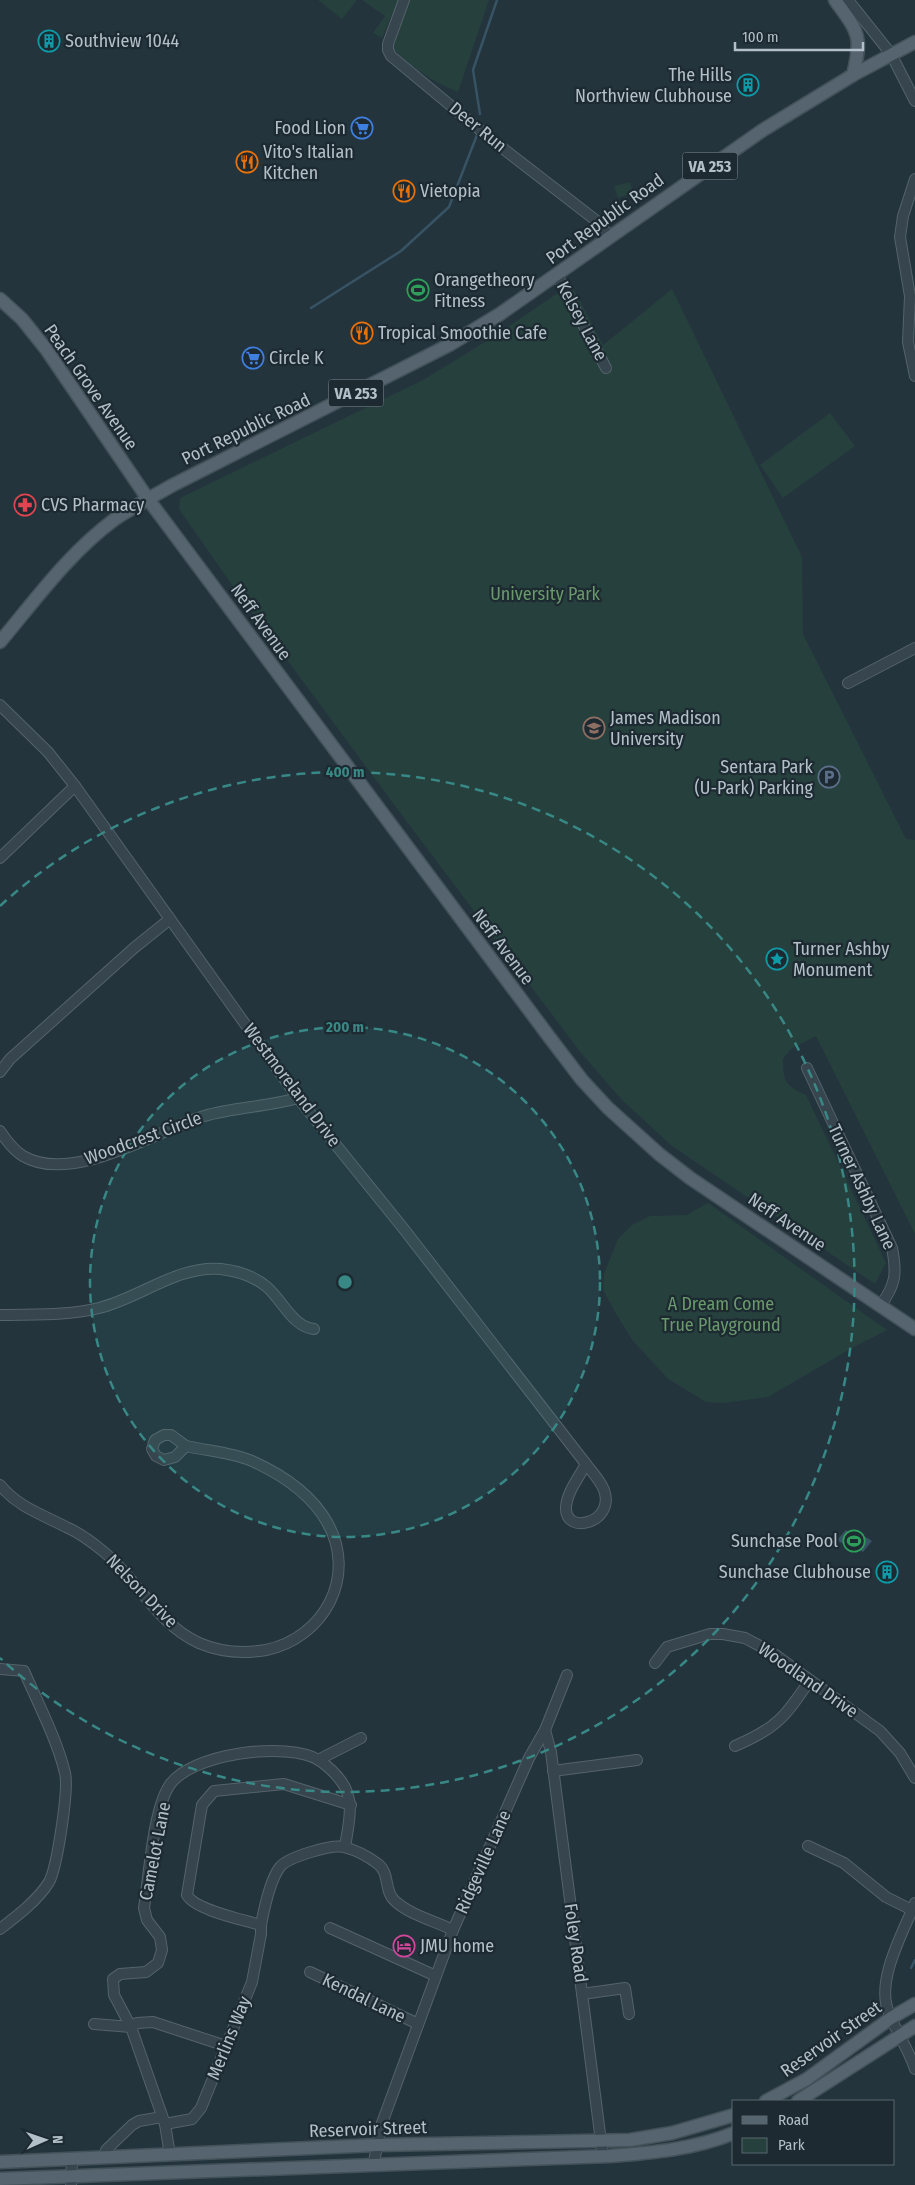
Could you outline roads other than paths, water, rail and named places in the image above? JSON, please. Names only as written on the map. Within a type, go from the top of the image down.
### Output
[{"type":"main road","points":[[835,0],[856,29],[859,47],[853,75]]},
{"type":"main road","name":"Port Republic Road","points":[[0,642],[72,557],[114,521],[148,499],[427,358],[500,314],[736,148],[853,75],[915,42]]},
{"type":"main road","name":"Peach Grove Avenue","points":[[0,299],[22,319],[46,349],[148,499]]},
{"type":"main road","name":"Neff Avenue","points":[[148,499],[590,1089],[634,1133],[674,1166],[915,1329]]},
{"type":"main road","name":"Reservoir Street","points":[[768,2100],[807,2079],[891,2018],[915,2004]]},
{"type":"main road","name":"Reservoir Street","points":[[800,2100],[915,2026]]},
{"type":"main road","name":"Reservoir Street","points":[[0,2162],[378,2145],[602,2141],[655,2137],[732,2116]]},
{"type":"main road","name":"Reservoir Street","points":[[0,2179],[72,2181],[603,2157],[670,2149],[732,2134]]},
{"type":"street","name":"Deer Run","points":[[404,0],[388,44],[388,50],[392,56],[492,140],[598,222],[610,237]]},
{"type":"street","points":[[848,0],[891,54],[915,100]]},
{"type":"street","points":[[915,179],[904,209],[900,237],[910,296],[908,342],[915,376]]},
{"type":"street","name":"Kelsey Lane","points":[[557,275],[606,368]]},
{"type":"street","points":[[848,683],[915,648]]},
{"type":"street","name":"Westmoreland Drive","points":[[0,705],[48,752],[75,786],[298,1098],[403,1228],[586,1464],[601,1484],[606,1504],[604,1511],[590,1522],[578,1523],[569,1519],[566,1507],[569,1496],[586,1464]]},
{"type":"street","points":[[0,858],[75,786]]},
{"type":"street","points":[[0,1072],[10,1059],[134,948],[170,919]]},
{"type":"street","name":"Turner Ashby Lane","points":[[807,1068],[892,1248],[896,1269],[891,1290],[880,1306]]},
{"type":"street","name":"Woodcrest Circle","points":[[0,1131],[13,1148],[26,1158],[47,1163],[68,1164],[116,1152],[207,1115],[298,1098]]},
{"type":"street","points":[[0,1315],[78,1312],[98,1309],[123,1301],[181,1274],[214,1269],[242,1273],[262,1284],[278,1299],[300,1326],[314,1329]]},
{"type":"street","name":"Nelson Drive","points":[[0,1485],[23,1507],[71,1529],[103,1552],[127,1574],[161,1616],[193,1640],[217,1649],[246,1652],[273,1648],[295,1639],[318,1620],[329,1606],[335,1592],[339,1574],[338,1555],[334,1537],[327,1522],[302,1492],[271,1470],[234,1454],[186,1446]]},
{"type":"street","name":"Woodland Drive","points":[[654,1663],[668,1647],[710,1634],[745,1638],[765,1647],[884,1736],[900,1753],[915,1778]]},
{"type":"street","points":[[0,1670],[24,1671],[61,1759],[66,1775],[66,1790],[55,1864],[50,1880],[42,1891],[0,1929]]},
{"type":"street","name":"Ridgeville Lane","points":[[373,2166],[382,2123],[454,1930],[529,1758],[545,1730],[567,1676]]},
{"type":"street","points":[[735,1746],[760,1736],[780,1720],[810,1680]]},
{"type":"street","name":"Foley Road","points":[[545,1730],[553,1770],[603,2157]]},
{"type":"street","points":[[318,1760],[361,1738]]},
{"type":"street","name":"Camelot Lane","points":[[170,2155],[163,2121],[131,2027],[114,1995],[113,1979],[120,1974],[146,1972],[158,1963],[162,1950],[160,1937],[147,1920],[144,1908],[160,1808],[170,1784],[189,1768],[214,1758],[249,1752],[289,1752],[318,1760],[342,1782],[351,1805],[345,1847]]},
{"type":"street","points":[[553,1770],[636,1760]]},
{"type":"street","points":[[261,1925],[218,1912],[190,1900],[187,1895],[202,1805],[214,1792],[284,1784],[351,1805]]},
{"type":"street","points":[[808,1846],[844,1863],[886,1897],[914,1907],[886,1981],[885,2003],[915,2069]]},
{"type":"street","name":"Merlins Way","points":[[106,2150],[132,2125],[139,2121],[192,2119],[201,2108],[252,1982],[261,1925],[269,1894],[281,1866],[286,1861],[300,1856],[335,1847],[345,1847]]},
{"type":"street","points":[[345,1847],[373,1861],[382,1868],[388,1893],[394,1901],[407,1909],[454,1930]]},
{"type":"street","points":[[330,1928],[436,1976]]},
{"type":"street","name":"Kendal Lane","points":[[310,1972],[418,2024]]},
{"type":"street","points":[[582,1994],[626,1988],[629,2014]]},
{"type":"street","points":[[94,2024],[131,2027],[137,2023],[153,2022],[226,2046]]},
{"type":"street","points":[[72,2160],[72,2181]]},
{"type":"water","name":"Sunchase Pool","points":[[846,1530],[872,1541],[863,1552],[844,1544],[837,1540]]},
{"type":"waterway","points":[[480,114],[473,70],[497,0]]},
{"type":"waterway","points":[[311,308],[401,251],[449,207],[477,135]]},
{"type":"waterway","points":[[911,1968],[915,1960]]},
{"type":"place","name":"Southview 1044","points":[[49,41]]},
{"type":"place","name":"The Hills Northview Clubhouse","points":[[748,85]]},
{"type":"place","name":"Food Lion","points":[[362,128]]},
{"type":"place","name":"Vito's Italian Kitchen","points":[[247,162]]},
{"type":"place","name":"Vietopia","points":[[404,191]]},
{"type":"place","name":"Orangetheory Fitness","points":[[418,290]]},
{"type":"place","name":"Tropical Smoothie Cafe","points":[[362,333]]},
{"type":"place","name":"Circle K","points":[[253,358]]},
{"type":"place","name":"CVS Pharmacy","points":[[25,505]]},
{"type":"place","name":"James Madison University","points":[[594,728]]},
{"type":"place","name":"Sentara Park (U-Park) Parking","points":[[829,777]]},
{"type":"place","name":"Turner Ashby Monument","points":[[777,959]]},
{"type":"place","name":"Sunchase Pool","points":[[854,1541]]},
{"type":"place","name":"Sunchase Clubhouse","points":[[887,1572]]},
{"type":"place","name":"JMU home","points":[[404,1946]]},
{"type":"park label","name":"University Park","points":[[545,594]]},
{"type":"park label","name":"A Dream Come True Playground","points":[[721,1314]]}]
